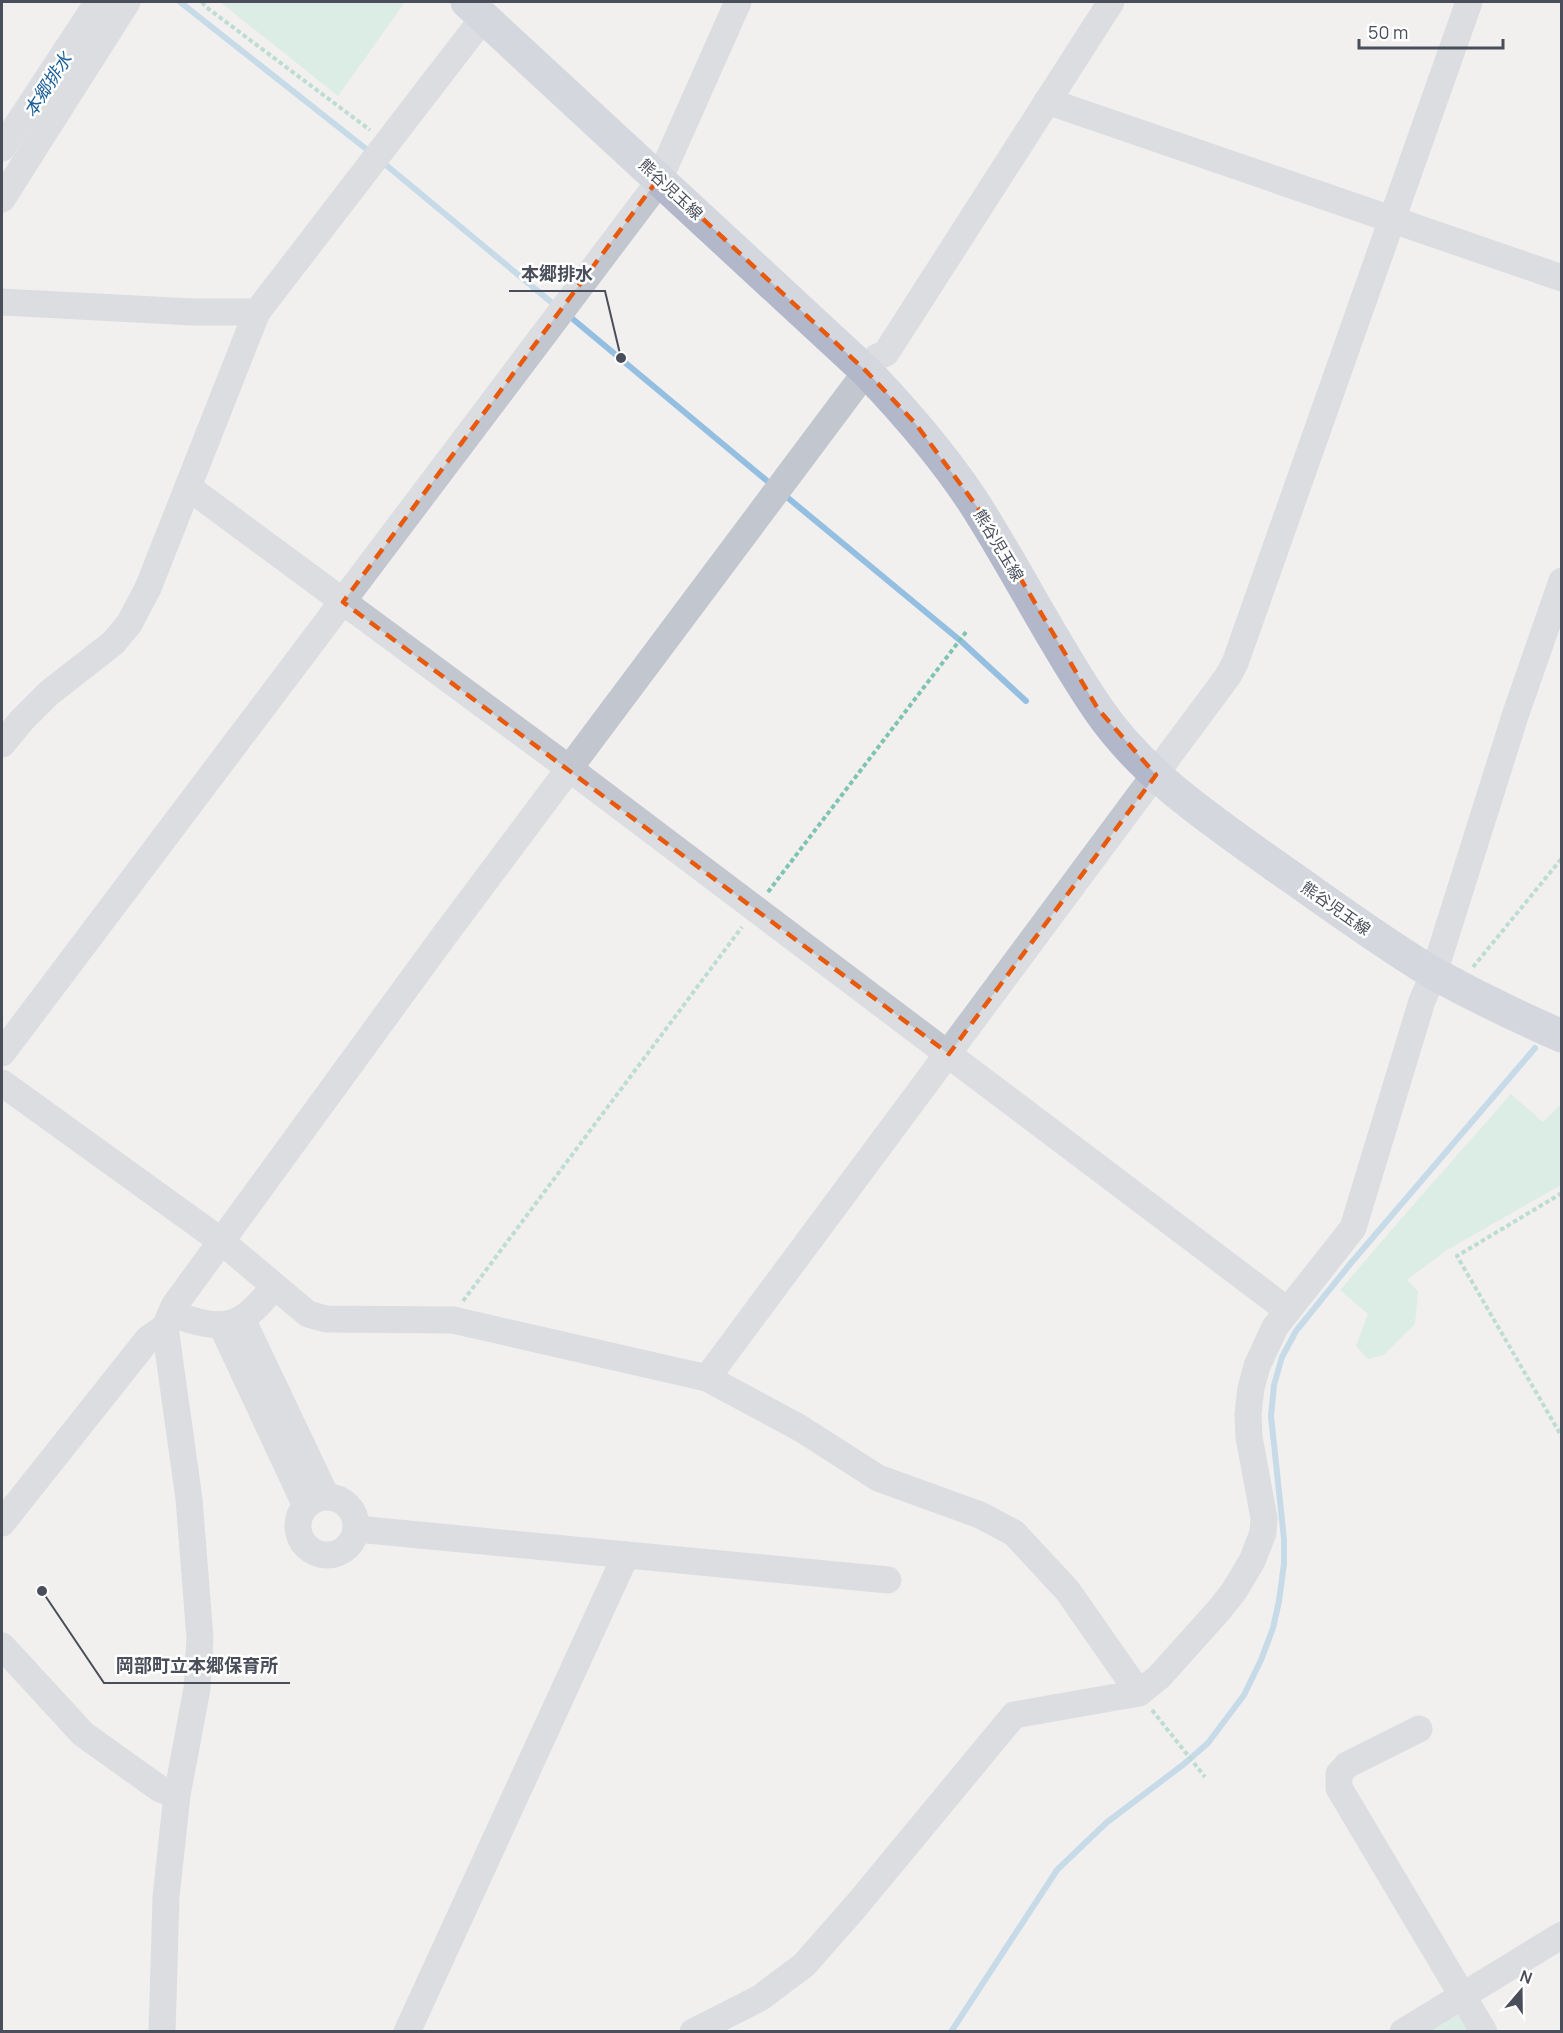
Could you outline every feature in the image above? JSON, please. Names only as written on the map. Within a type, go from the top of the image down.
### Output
[{"type":"main road","name":"熊谷児玉線","points":[[475,9],[867,372],[915,423],[981,512],[1098,709],[1123,741],[1156,775],[1204,815],[1359,924],[1446,979],[1562,1036]]},
{"type":"street","points":[[2,148],[98,2]]},
{"type":"street","points":[[2,199],[127,2]]},
{"type":"street","points":[[2,1053],[652,191],[738,2]]},
{"type":"street","points":[[2,1523],[148,1339],[168,1320],[174,1306],[220,1241],[441,940],[878,357],[886,353],[1111,2]]},
{"type":"street","points":[[707,1378],[1228,676],[1235,663],[1469,2]]},
{"type":"street","points":[[2,744],[49,693],[113,643],[129,624],[148,588],[257,312],[386,142],[475,9]]},
{"type":"street","points":[[1047,101],[1562,278]]},
{"type":"street","points":[[2,302],[193,312],[257,312]]},
{"type":"street","points":[[188,487],[756,908],[1287,1310]]},
{"type":"street","points":[[693,2031],[760,1998],[804,1965],[1014,1715],[1139,1693],[1159,1677],[1234,1591],[1258,1549],[1263,1533],[1264,1518],[1249,1437],[1248,1414],[1251,1388],[1257,1366],[1265,1347],[1287,1310],[1353,1228],[1422,1001],[1446,979],[1515,716],[1562,580]]},
{"type":"street","points":[[2,1083],[220,1241],[308,1314],[326,1319],[453,1320],[707,1378],[800,1428],[878,1478],[980,1515],[1014,1533],[1067,1590],[1139,1693]]},
{"type":"street","points":[[168,1320],[207,1325],[232,1322],[261,1302],[274,1287]]},
{"type":"street","points":[[162,2031],[166,1897],[177,1795],[196,1689],[200,1638],[189,1499],[168,1320]]},
{"type":"street","points":[[232,1322],[316,1501]]},
{"type":"street","points":[[336,1498],[352,1510],[357,1529],[354,1538],[343,1551],[325,1556],[307,1548],[301,1540],[298,1520],[316,1501],[336,1498]]},
{"type":"street","points":[[357,1529],[888,1580]]},
{"type":"street","points":[[406,2031],[626,1555]]},
{"type":"street","points":[[2,1646],[83,1734],[160,1789],[177,1795]]},
{"type":"street","points":[[1419,1729],[1347,1765],[1339,1774],[1339,1788],[1484,2031]]},
{"type":"street","points":[[1403,2031],[1562,1935]]},
{"type":"path","points":[[202,2],[206,8],[386,142]]},
{"type":"path","points":[[453,1320],[471,1290],[756,908],[966,632]]},
{"type":"path","points":[[1446,979],[1562,858]]},
{"type":"path","points":[[1562,1193],[1457,1256],[1562,1437]]},
{"type":"path","points":[[1139,1693],[1205,1777]]},
{"type":"highlighted area","points":[[659,178],[867,372],[915,423],[981,512],[1098,709],[1156,775],[949,1054],[343,602]]},
{"type":"green space","points":[[220,2],[405,2],[338,96]]},
{"type":"green space","points":[[1511,1094],[1543,1122],[1561,1104],[1561,1185],[1447,1250],[1407,1280],[1418,1291],[1415,1324],[1384,1355],[1368,1359],[1356,1346],[1368,1314],[1340,1290]]},
{"type":"green space","points":[[1462,2009],[1475,2032],[1419,2032]]},
{"type":"waterway","name":"本郷排水","points":[[180,2],[370,152]]},
{"type":"waterway","name":"本郷排水","points":[[380,160],[557,307]]},
{"type":"waterway","name":"本郷排水","points":[[568,315],[772,485]]},
{"type":"waterway","name":"本郷排水","points":[[782,493],[962,642],[1026,701]]},
{"type":"waterway","points":[[951,2032],[1057,1870],[1106,1823],[1208,1743],[1244,1695],[1273,1628],[1284,1564],[1284,1539],[1271,1416],[1274,1385],[1282,1357],[1296,1331],[1351,1263],[1535,1048]]},
{"type":"place","name":"本郷排水","points":[[621,358]]},
{"type":"place","name":"岡部町立本郷保育所","points":[[42,1591]]}]
